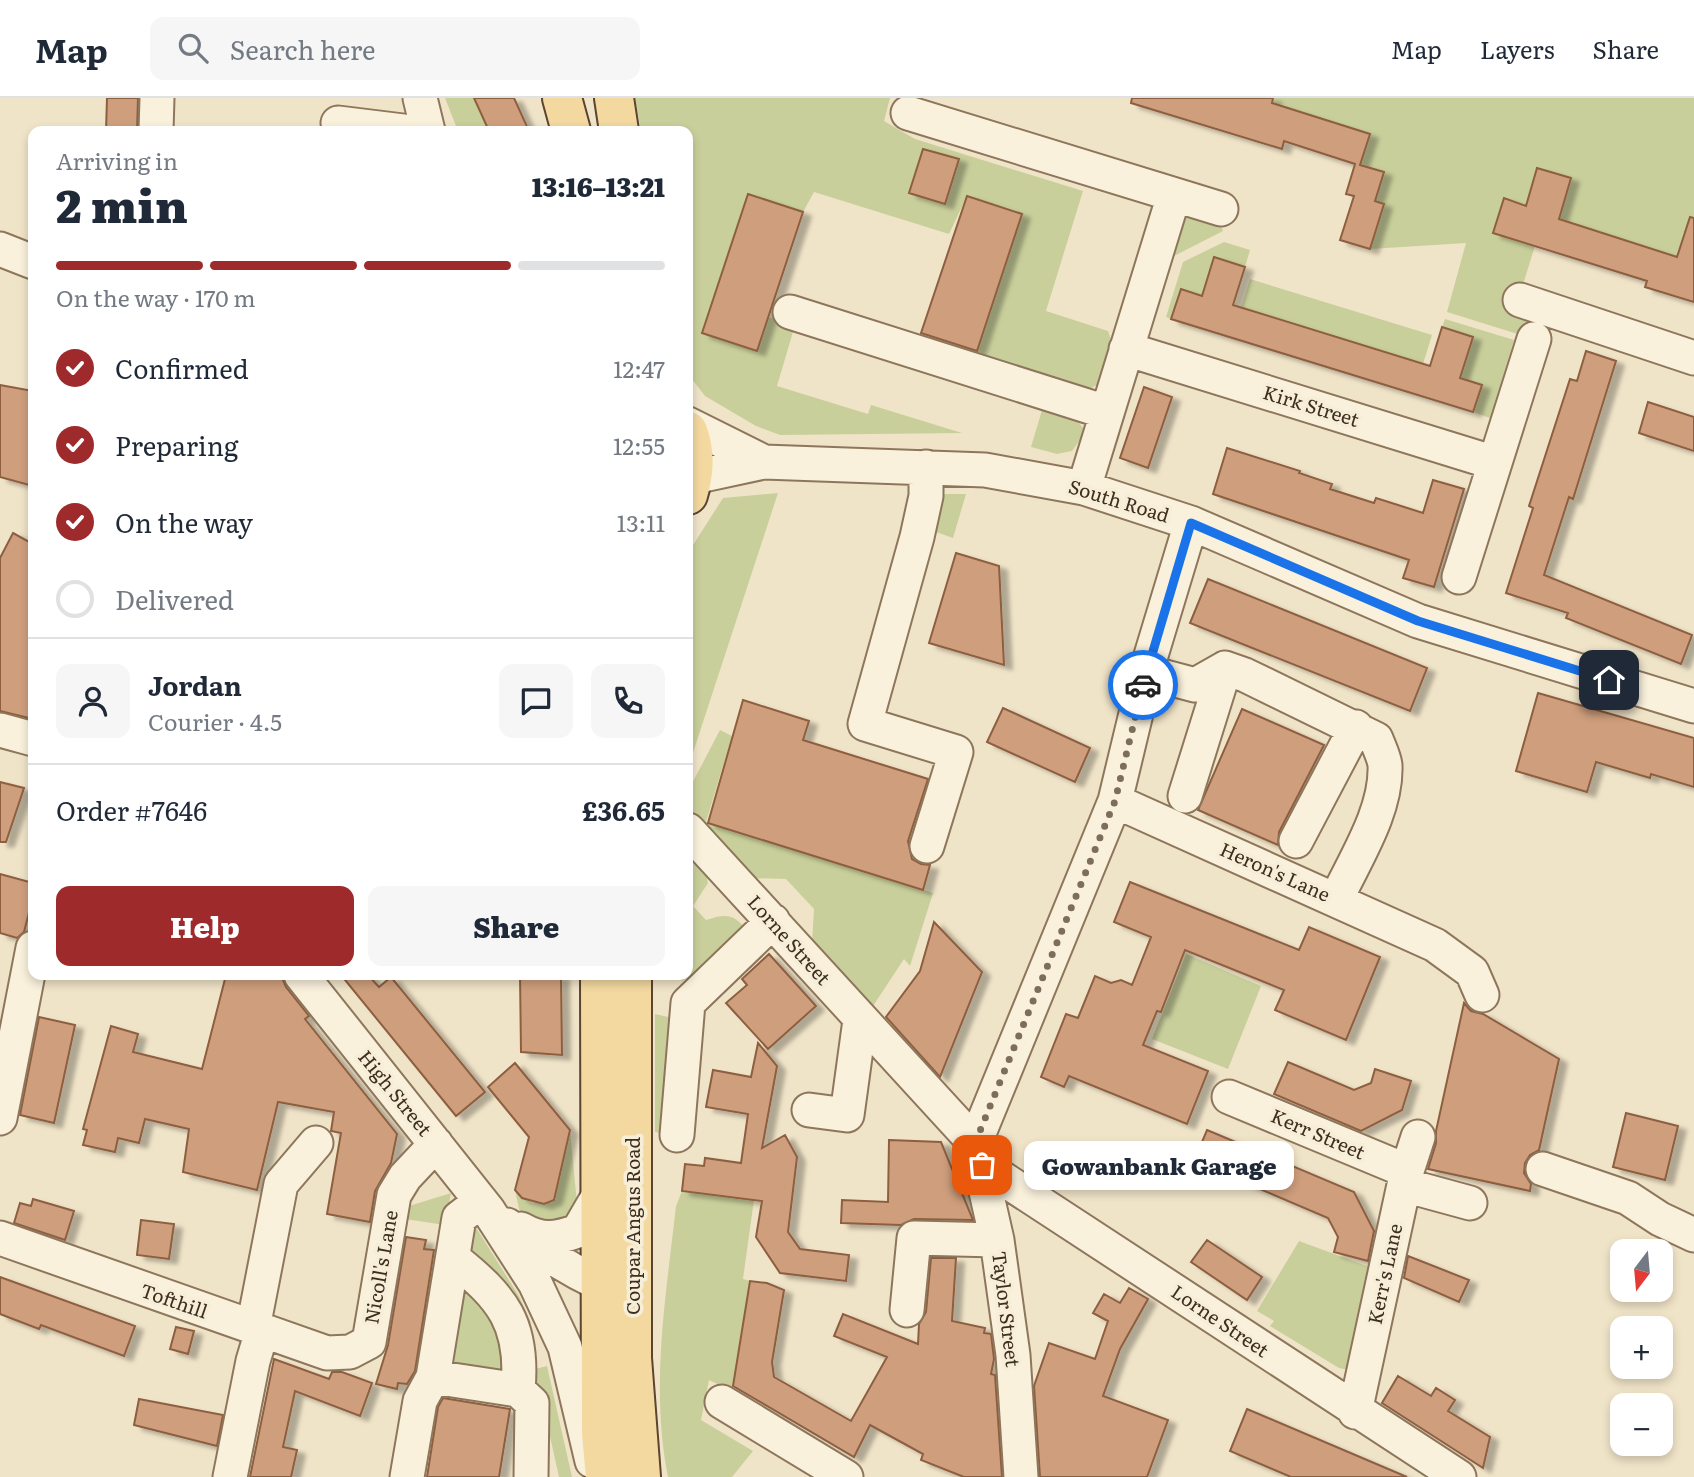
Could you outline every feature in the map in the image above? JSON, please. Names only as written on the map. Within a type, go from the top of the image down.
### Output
[{"type":"main road","points":[[562,98],[569,126]]},
{"type":"main road","points":[[614,98],[618,126]]},
{"type":"main road","name":"Coupar Angus Road","points":[[600,980],[599,1195],[632,1358],[641,1477]]},
{"type":"main road","name":"Coupar Angus Road","points":[[605,1477],[601,1433],[618,1291],[632,980]]},
{"type":"street","points":[[156,126],[158,98]]},
{"type":"street","points":[[420,98],[427,126]]},
{"type":"street","points":[[908,113],[1221,209]]},
{"type":"street","points":[[338,123],[362,126]]},
{"type":"street","points":[[1084,488],[1174,195]]},
{"type":"street","points":[[0,249],[28,260]]},
{"type":"street","points":[[1520,300],[1694,358]]},
{"type":"street","points":[[790,312],[1106,412]]},
{"type":"street","points":[[1459,577],[1534,339]]},
{"type":"street","name":"Kirk Street","points":[[1126,349],[1495,463]]},
{"type":"street","name":"South Road","points":[[693,426],[764,462]]},
{"type":"street","name":"South Road","points":[[693,485],[764,462],[985,470],[1084,488],[1191,523],[1418,621],[1694,706]]},
{"type":"street","points":[[926,467],[926,496],[917,537],[865,724],[956,752],[927,846]]},
{"type":"street","points":[[979,1154],[1115,801],[1146,671],[1191,523]]},
{"type":"street","points":[[1146,671],[1195,685],[1225,668],[1245,674],[1376,739],[1385,763],[1383,787],[1376,813],[1336,900]]},
{"type":"street","points":[[1185,796],[1225,668]]},
{"type":"street","points":[[1296,841],[1356,727]]},
{"type":"street","points":[[0,730],[28,738]]},
{"type":"street","name":"Heron's Lane","points":[[1115,801],[1434,945],[1472,972],[1482,995]]},
{"type":"street","name":"Lorne Street","points":[[693,835],[773,921],[979,1154],[1355,1412],[1459,1477]]},
{"type":"street","points":[[677,1135],[688,1003],[773,921]]},
{"type":"street","points":[[1,1105],[28,973]]},
{"type":"street","name":"High Street","points":[[305,980],[485,1206],[535,1283],[565,1347],[596,1477]]},
{"type":"street","points":[[809,1110],[846,1115],[860,1020]]},
{"type":"street","name":"Kerr Street","points":[[1229,1097],[1405,1178],[1470,1203]]},
{"type":"street","name":"Kerr's Lane","points":[[1355,1412],[1405,1178],[1418,1137]]},
{"type":"street","points":[[230,1477],[253,1361],[281,1184],[316,1143]]},
{"type":"street","name":"Nicoll's Lane","points":[[351,1352],[369,1342],[394,1195],[405,1177],[436,1144]]},
{"type":"street","name":"Taylor Street","points":[[979,1154],[997,1240],[1013,1355],[1021,1477]]},
{"type":"street","points":[[1543,1169],[1628,1198],[1660,1219],[1694,1235]]},
{"type":"street","name":"High Street","points":[[485,1206],[535,1237],[552,1240],[578,1231],[599,1195]]},
{"type":"street","points":[[407,1477],[420,1401],[433,1377],[459,1218],[485,1206]]},
{"type":"street","name":"High Street","points":[[485,1206],[535,1247],[618,1291]]},
{"type":"street","name":"Tofthill","points":[[0,1238],[327,1353],[351,1352]]},
{"type":"street","points":[[907,1310],[914,1238],[997,1240]]},
{"type":"street","points":[[454,1259],[486,1285],[507,1310],[520,1364],[518,1390]]},
{"type":"street","points":[[433,1377],[518,1390],[532,1404],[531,1477]]},
{"type":"street","points":[[722,1402],[846,1477]]},
{"type":"green space","points":[[445,98],[474,98],[487,126],[456,126]]},
{"type":"green space","points":[[635,98],[890,98],[884,121],[915,139],[1083,191],[1046,311],[1108,331],[1112,342],[1097,385],[1089,389],[976,354],[1022,214],[967,196],[949,234],[814,192],[803,212],[748,194],[702,333],[757,351],[768,317],[795,325],[777,386],[868,414],[871,405],[962,433],[780,435],[756,426],[705,396],[693,380],[693,126],[640,126]]},
{"type":"green space","points":[[1273,98],[1694,98],[1694,225],[1688,224],[1675,263],[1656,250],[1558,220],[1571,179],[1537,168],[1526,206],[1504,199],[1493,233],[1535,246],[1515,310],[1531,316],[1524,336],[1447,312],[1466,243],[1370,249],[1384,204],[1375,201],[1384,173],[1360,165],[1370,134],[1294,110],[1269,113]]},
{"type":"green space","points":[[1189,215],[1220,224],[1223,231],[1174,256],[1152,326],[1147,327],[1177,226]]},
{"type":"green space","points":[[1224,242],[1250,250],[1245,267],[1214,257],[1210,298],[1181,289],[1171,319],[1166,317],[1183,262]]},
{"type":"green space","points":[[1250,279],[1432,335],[1423,364],[1241,308]]},
{"type":"green space","points":[[1445,319],[1514,340],[1490,418],[1473,412],[1481,385],[1452,376],[1463,371],[1473,337],[1442,327]]},
{"type":"green space","points":[[1042,410],[1077,420],[1083,428],[1080,440],[1072,451],[1057,454],[1031,447]]},
{"type":"green space","points":[[778,493],[693,753],[693,545],[723,498]]},
{"type":"green space","points":[[944,494],[966,494],[953,538],[933,531]]},
{"type":"green space","points":[[720,730],[732,736],[706,822],[933,893],[910,966],[904,959],[873,1006],[812,944],[814,909],[786,879],[748,878],[693,820],[693,781]]},
{"type":"green space","points":[[693,853],[704,865],[708,883],[693,906]]},
{"type":"green space","points":[[693,906],[706,920],[728,916],[745,928],[702,976],[693,974]]},
{"type":"green space","points":[[1186,954],[1261,986],[1228,1069],[1152,1039]]},
{"type":"green space","points":[[655,1014],[677,1019],[666,1134],[655,1132]]},
{"type":"green space","points":[[570,1130],[577,1204],[566,1216],[556,1221],[529,1220],[519,1209],[515,1190],[532,1203],[554,1200]]},
{"type":"green space","points":[[682,1191],[754,1200],[743,1279],[750,1281],[732,1391],[709,1380],[701,1420],[753,1451],[732,1477],[668,1477],[660,1409],[660,1375],[664,1308],[676,1206]]},
{"type":"green space","points":[[451,1193],[445,1225],[405,1219],[409,1206]]},
{"type":"green space","points":[[470,1218],[519,1296],[531,1323],[525,1324],[466,1244]]},
{"type":"green space","points":[[1299,1241],[1375,1269],[1349,1370],[1339,1368],[1270,1326],[1274,1321],[1257,1311]]},
{"type":"green space","points":[[458,1288],[481,1292],[509,1362],[502,1371],[459,1370],[451,1361]]},
{"type":"green space","points":[[547,1366],[572,1477],[559,1477],[547,1423],[540,1421],[535,1369]]},
{"type":"building","points":[[107,98],[138,98],[137,126],[106,126]]},
{"type":"building","points":[[474,98],[514,98],[527,126],[487,126]]},
{"type":"building","points":[[1132,98],[1273,98],[1272,103],[1370,134],[1360,165],[1384,172],[1375,201],[1384,204],[1370,249],[1340,240],[1354,196],[1346,194],[1355,164],[1284,141],[1282,149],[1131,103]]},
{"type":"building","points":[[923,149],[959,159],[945,204],[909,193]]},
{"type":"building","points":[[1537,168],[1571,178],[1559,219],[1677,257],[1690,217],[1694,218],[1694,302],[1645,287],[1647,281],[1493,233],[1504,198],[1526,206]]},
{"type":"building","points":[[748,194],[803,212],[757,351],[702,333]]},
{"type":"building","points":[[967,196],[1022,214],[977,351],[921,333]]},
{"type":"building","points":[[1214,257],[1245,267],[1233,305],[1430,366],[1442,327],[1473,337],[1460,378],[1482,385],[1473,412],[1171,319],[1181,289],[1202,296]]},
{"type":"building","points":[[1586,351],[1616,361],[1573,499],[1569,497],[1544,575],[1692,635],[1681,664],[1566,618],[1568,613],[1506,593],[1533,508],[1529,506],[1570,379],[1577,381]]},
{"type":"building","points":[[0,385],[28,390],[28,485],[0,477]]},
{"type":"building","points":[[1144,387],[1172,397],[1148,468],[1120,458]]},
{"type":"building","points":[[1648,402],[1694,417],[1694,451],[1639,433]]},
{"type":"building","points":[[1227,448],[1300,471],[1299,473],[1332,484],[1330,489],[1374,503],[1376,498],[1423,513],[1433,480],[1464,489],[1434,587],[1403,578],[1409,560],[1213,494]]},
{"type":"building","points":[[13,533],[28,541],[28,718],[0,711],[0,558]]},
{"type":"building","points":[[956,553],[999,566],[1004,665],[929,643]]},
{"type":"building","points":[[1208,579],[1427,668],[1410,711],[1190,623]]},
{"type":"building","points":[[1538,693],[1694,738],[1694,787],[1651,774],[1650,778],[1596,762],[1587,792],[1516,771]]},
{"type":"building","points":[[743,700],[809,721],[803,740],[928,779],[908,841],[912,859],[930,865],[923,890],[708,823]]},
{"type":"building","points":[[1003,708],[1090,748],[1075,782],[987,742]]},
{"type":"building","points":[[1242,709],[1324,745],[1279,832],[1278,845],[1198,810]]},
{"type":"building","points":[[0,782],[24,788],[6,842],[0,842]]},
{"type":"building","points":[[0,874],[28,882],[28,916],[24,932],[17,938],[0,933]]},
{"type":"building","points":[[1130,882],[1299,950],[1309,927],[1380,957],[1346,1040],[1275,1010],[1284,990],[1185,950],[1161,1012],[1157,1011],[1143,1045],[1208,1071],[1187,1124],[1069,1076],[1064,1087],[1041,1077],[1066,1014],[1078,1018],[1095,976],[1111,983],[1121,980],[1132,985],[1151,937],[1114,922]]},
{"type":"building","points":[[934,922],[982,972],[940,1077],[886,1017],[920,971]]},
{"type":"building","points":[[769,954],[816,1006],[768,1049],[726,1003],[747,985],[742,979]]},
{"type":"building","points":[[225,980],[283,980],[309,1016],[305,1019],[397,1134],[391,1163],[375,1191],[370,1222],[327,1214],[341,1133],[331,1131],[334,1112],[278,1102],[257,1190],[183,1172],[189,1129],[145,1119],[139,1143],[118,1138],[115,1152],[83,1145],[87,1130],[83,1129],[111,1026],[138,1034],[133,1052],[202,1069]]},
{"type":"building","points":[[345,980],[373,980],[379,987],[387,980],[393,980],[485,1092],[456,1116]]},
{"type":"building","points":[[520,980],[561,980],[562,1055],[521,1052]]},
{"type":"building","points":[[1464,1003],[1471,1011],[1483,1014],[1559,1059],[1539,1150],[1530,1155],[1525,1163],[1524,1173],[1531,1184],[1530,1191],[1428,1169],[1436,1143],[1436,1131]]},
{"type":"building","points":[[39,1017],[75,1025],[54,1123],[20,1115]]},
{"type":"building","points":[[758,1043],[777,1066],[762,1148],[785,1135],[797,1157],[788,1232],[800,1249],[849,1255],[846,1281],[780,1273],[756,1237],[762,1201],[682,1191],[685,1164],[704,1166],[705,1158],[741,1163],[748,1114],[706,1107],[713,1070],[751,1077]]},
{"type":"building","points":[[1288,1062],[1354,1090],[1371,1083],[1375,1069],[1411,1081],[1402,1110],[1361,1131],[1274,1094]]},
{"type":"building","points":[[515,1063],[570,1130],[554,1200],[544,1204],[522,1198],[515,1190],[529,1137],[488,1087]]},
{"type":"building","points":[[1626,1113],[1678,1126],[1665,1180],[1613,1167]]},
{"type":"building","points":[[1207,1130],[1354,1192],[1374,1231],[1368,1261],[1334,1252],[1338,1237],[1328,1218],[1194,1161]]},
{"type":"building","points":[[889,1140],[941,1142],[973,1220],[914,1219],[901,1225],[841,1223],[842,1200],[888,1202]]},
{"type":"building","points":[[33,1199],[74,1211],[65,1240],[14,1223],[20,1203],[31,1206]]},
{"type":"building","points":[[141,1220],[174,1224],[169,1259],[137,1255]]},
{"type":"building","points":[[406,1237],[426,1240],[424,1249],[434,1250],[415,1371],[407,1384],[398,1383],[397,1389],[376,1384],[388,1345]]},
{"type":"building","points":[[1207,1240],[1262,1277],[1247,1300],[1191,1262]]},
{"type":"building","points":[[1408,1256],[1469,1280],[1459,1302],[1404,1278]]},
{"type":"building","points":[[931,1258],[956,1258],[952,1321],[985,1328],[984,1333],[991,1334],[994,1359],[991,1374],[995,1375],[1002,1477],[964,1477],[921,1460],[923,1454],[870,1425],[854,1457],[733,1386],[750,1281],[767,1283],[784,1290],[772,1362],[774,1377],[851,1421],[887,1357],[834,1336],[843,1314],[918,1344],[919,1324],[926,1312]]},
{"type":"building","points":[[0,1277],[135,1326],[124,1356],[41,1325],[39,1329],[0,1314]]},
{"type":"building","points":[[1129,1288],[1148,1299],[1120,1349],[1103,1396],[1168,1420],[1147,1477],[1040,1477],[1034,1386],[1049,1343],[1095,1359],[1108,1321],[1093,1313],[1104,1294],[1120,1303]]},
{"type":"building","points":[[176,1327],[194,1331],[188,1354],[170,1349]]},
{"type":"building","points":[[274,1359],[329,1379],[332,1372],[342,1372],[372,1383],[360,1416],[295,1391],[283,1447],[297,1450],[291,1477],[250,1477]]},
{"type":"building","points":[[1398,1376],[1431,1396],[1436,1388],[1455,1400],[1448,1411],[1490,1437],[1483,1468],[1382,1403]]},
{"type":"building","points":[[443,1398],[510,1409],[499,1477],[427,1477],[438,1407]]},
{"type":"building","points":[[139,1399],[223,1415],[217,1446],[134,1425]]},
{"type":"building","points":[[1247,1409],[1407,1477],[1291,1477],[1230,1451]]},
{"type":"way so far","points":[[982,1165],[975,1143],[1115,801],[1143,685]]},
{"type":"place","name":"Gowanbank Garage","points":[[982,1165]]},
{"type":"route","points":[[1143,685],[1191,523],[1418,621],[1609,680]]}]
